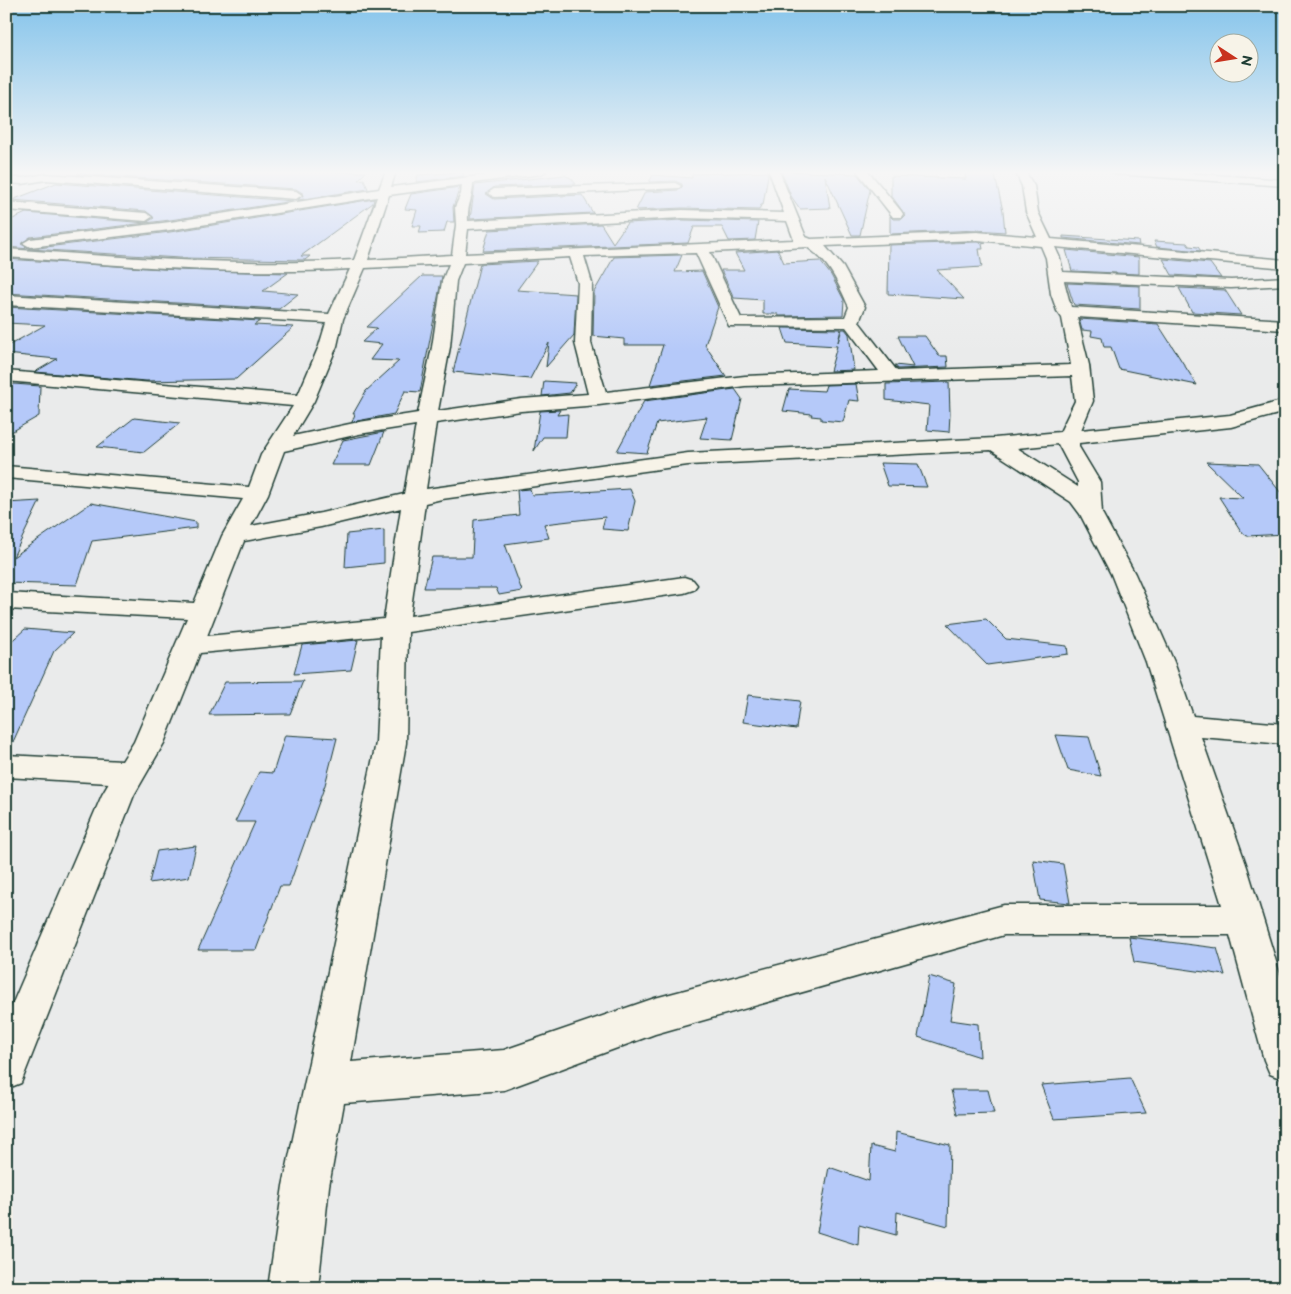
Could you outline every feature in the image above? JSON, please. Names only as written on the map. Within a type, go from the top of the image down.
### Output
[{"type":"street","points":[[6,246],[126,231]]},
{"type":"street","points":[[6,1068],[118,795],[149,743],[234,536],[257,494],[271,455],[305,401],[328,346],[335,319],[357,273],[369,231]]},
{"type":"street","points":[[293,1288],[306,1186],[391,742],[393,646],[414,498],[441,347],[449,281],[458,259],[461,231]]},
{"type":"street","points":[[650,231],[660,249]]},
{"type":"street","points":[[796,231],[800,240],[812,243],[837,264],[857,307],[851,322]]},
{"type":"street","points":[[1041,231],[1053,258],[1059,294],[1065,311],[1070,318],[1080,370],[1084,401],[1068,436],[1070,447],[1089,482],[1091,513]]},
{"type":"street","points":[[10,256],[295,268],[357,273],[458,259],[977,236],[1285,264]]},
{"type":"street","points":[[10,256],[41,242]]},
{"type":"street","points":[[701,248],[735,324],[851,322]]},
{"type":"street","points":[[576,253],[585,283],[583,343],[599,399]]},
{"type":"street","points":[[1056,276],[1231,284],[1285,281]]},
{"type":"street","points":[[6,300],[335,319]]},
{"type":"street","points":[[1065,311],[1285,325]]},
{"type":"street","points":[[851,322],[892,376]]},
{"type":"street","points":[[277,446],[359,428],[427,418],[521,405],[599,399],[745,381],[1080,370]]},
{"type":"street","points":[[6,376],[305,401]]},
{"type":"street","points":[[234,536],[321,520],[442,492],[688,459],[746,454],[995,444],[1068,436],[1092,436],[1231,421],[1285,406]]},
{"type":"street","points":[[995,444],[1079,497],[1091,513],[1131,591],[1160,662],[1229,867],[1285,1060]]},
{"type":"street","points":[[6,472],[257,494]]},
{"type":"street","points":[[190,646],[396,626],[684,584]]},
{"type":"street","points":[[6,601],[204,611]]},
{"type":"street","points":[[1181,725],[1285,734]]},
{"type":"street","points":[[6,766],[131,773]]},
{"type":"street","points":[[326,1084],[504,1070],[656,1016],[1004,920],[1244,920]]},
{"type":"building","points":[[6,231],[77,231],[30,237],[21,244],[30,249],[6,247]]},
{"type":"building","points":[[334,231],[301,256],[310,256],[305,260],[180,258],[30,249],[170,232]]},
{"type":"building","points":[[419,231],[444,231],[444,232],[419,233]]},
{"type":"building","points":[[489,231],[606,231],[613,243],[621,231],[692,231],[688,243],[483,251]]},
{"type":"building","points":[[724,231],[756,231],[755,240],[729,241]]},
{"type":"building","points":[[850,231],[861,231],[860,235],[852,235]]},
{"type":"building","points":[[890,231],[947,231],[890,234]]},
{"type":"building","points":[[1063,236],[1138,241],[1139,245],[1063,238]]},
{"type":"building","points":[[1154,241],[1187,243],[1189,246],[1198,247],[1201,251],[1157,247]]},
{"type":"building","points":[[986,243],[982,244],[983,249],[979,249],[982,267],[937,270],[964,299],[888,294],[889,245]]},
{"type":"building","points":[[778,250],[784,263],[820,261],[831,275],[844,300],[843,315],[779,316],[778,314],[763,314],[763,300],[734,298],[721,270],[744,270],[735,253]]},
{"type":"building","points":[[1066,250],[1139,257],[1139,274],[1072,271]]},
{"type":"building","points":[[682,255],[675,272],[702,271],[718,307],[705,345],[726,376],[650,385],[663,345],[624,345],[624,339],[593,336],[594,292],[614,257]]},
{"type":"building","points":[[6,259],[178,270],[288,273],[263,291],[298,294],[279,309],[6,293]]},
{"type":"building","points":[[1163,259],[1210,263],[1221,278],[1172,275]]},
{"type":"building","points":[[538,261],[517,290],[576,294],[574,335],[546,367],[549,343],[530,379],[453,372],[480,264]]},
{"type":"building","points":[[422,276],[442,276],[420,392],[405,391],[394,414],[352,422],[355,414],[353,414],[366,391],[399,361],[370,360],[382,344],[362,342],[377,328],[367,327]]},
{"type":"building","points":[[1067,283],[1140,286],[1140,309],[1074,305]]},
{"type":"building","points":[[1179,288],[1225,290],[1241,315],[1192,312]]},
{"type":"building","points":[[6,307],[260,321],[254,325],[294,327],[236,379],[146,381],[35,372],[57,359],[6,354],[6,347],[45,325],[6,323]]},
{"type":"building","points":[[1079,319],[1158,324],[1197,385],[1119,369],[1111,347],[1104,347],[1102,338],[1091,336],[1092,331],[1082,330]]},
{"type":"building","points":[[782,328],[841,329],[838,342],[842,329],[845,329],[849,334],[854,370],[830,371],[837,346],[787,343]]},
{"type":"building","points":[[898,336],[925,336],[939,356],[947,356],[948,367],[898,369],[895,365],[913,367]]},
{"type":"building","points":[[544,381],[576,383],[570,393],[542,396]]},
{"type":"building","points":[[949,382],[949,432],[927,430],[929,405],[886,400],[886,384]]},
{"type":"building","points":[[14,384],[40,386],[39,416],[6,435],[6,388]]},
{"type":"building","points":[[856,384],[859,401],[849,400],[843,422],[821,420],[821,417],[811,416],[812,414],[783,411],[789,389],[824,391],[826,385]]},
{"type":"building","points":[[735,389],[742,399],[732,440],[700,438],[707,417],[657,423],[647,453],[617,451],[644,401]]},
{"type":"building","points":[[560,410],[557,415],[568,414],[566,437],[543,437],[534,451],[540,411]]},
{"type":"building","points":[[134,418],[180,423],[144,452],[97,447]]},
{"type":"building","points":[[384,432],[371,465],[331,465],[343,440]]},
{"type":"building","points":[[1206,462],[1258,464],[1285,498],[1285,534],[1247,536],[1241,531],[1219,497],[1243,498]]},
{"type":"building","points":[[880,463],[918,464],[927,487],[888,486]]},
{"type":"building","points":[[530,489],[532,495],[630,489],[635,501],[628,531],[602,529],[605,517],[544,524],[549,538],[505,544],[522,591],[499,595],[496,588],[424,588],[432,557],[472,557],[474,520],[519,515],[517,490]]},
{"type":"building","points":[[40,501],[13,557],[91,503],[196,522],[196,528],[92,541],[77,585],[6,583],[6,503]]},
{"type":"building","points":[[384,530],[384,563],[345,567],[347,534]]},
{"type":"building","points":[[986,619],[1006,639],[1067,646],[1068,654],[987,665],[947,624]]},
{"type":"building","points":[[25,629],[73,633],[54,651],[8,753],[6,753],[6,646]]},
{"type":"building","points":[[358,640],[351,670],[294,674],[302,645]]},
{"type":"building","points":[[303,681],[290,714],[209,715],[225,682]]},
{"type":"building","points":[[748,695],[800,701],[796,729],[743,722]]},
{"type":"building","points":[[285,735],[337,738],[325,785],[289,886],[280,886],[256,950],[198,950],[255,822],[235,822],[259,772],[273,773]]},
{"type":"building","points":[[1056,735],[1089,737],[1101,776],[1068,770]]},
{"type":"building","points":[[196,846],[189,877],[149,883],[157,851]]},
{"type":"building","points":[[1033,860],[1063,864],[1070,903],[1040,900]]},
{"type":"building","points":[[1129,937],[1217,948],[1225,975],[1134,962]]},
{"type":"building","points":[[929,976],[956,984],[950,1020],[978,1024],[980,1057],[918,1037]]},
{"type":"building","points":[[1130,1078],[1146,1113],[1054,1119],[1041,1085]]},
{"type":"building","points":[[951,1090],[988,1090],[994,1113],[957,1114]]},
{"type":"building","points":[[896,1132],[950,1145],[948,1226],[897,1212],[896,1235],[859,1225],[858,1245],[817,1232],[829,1167],[869,1181],[871,1146],[895,1152]]}]
